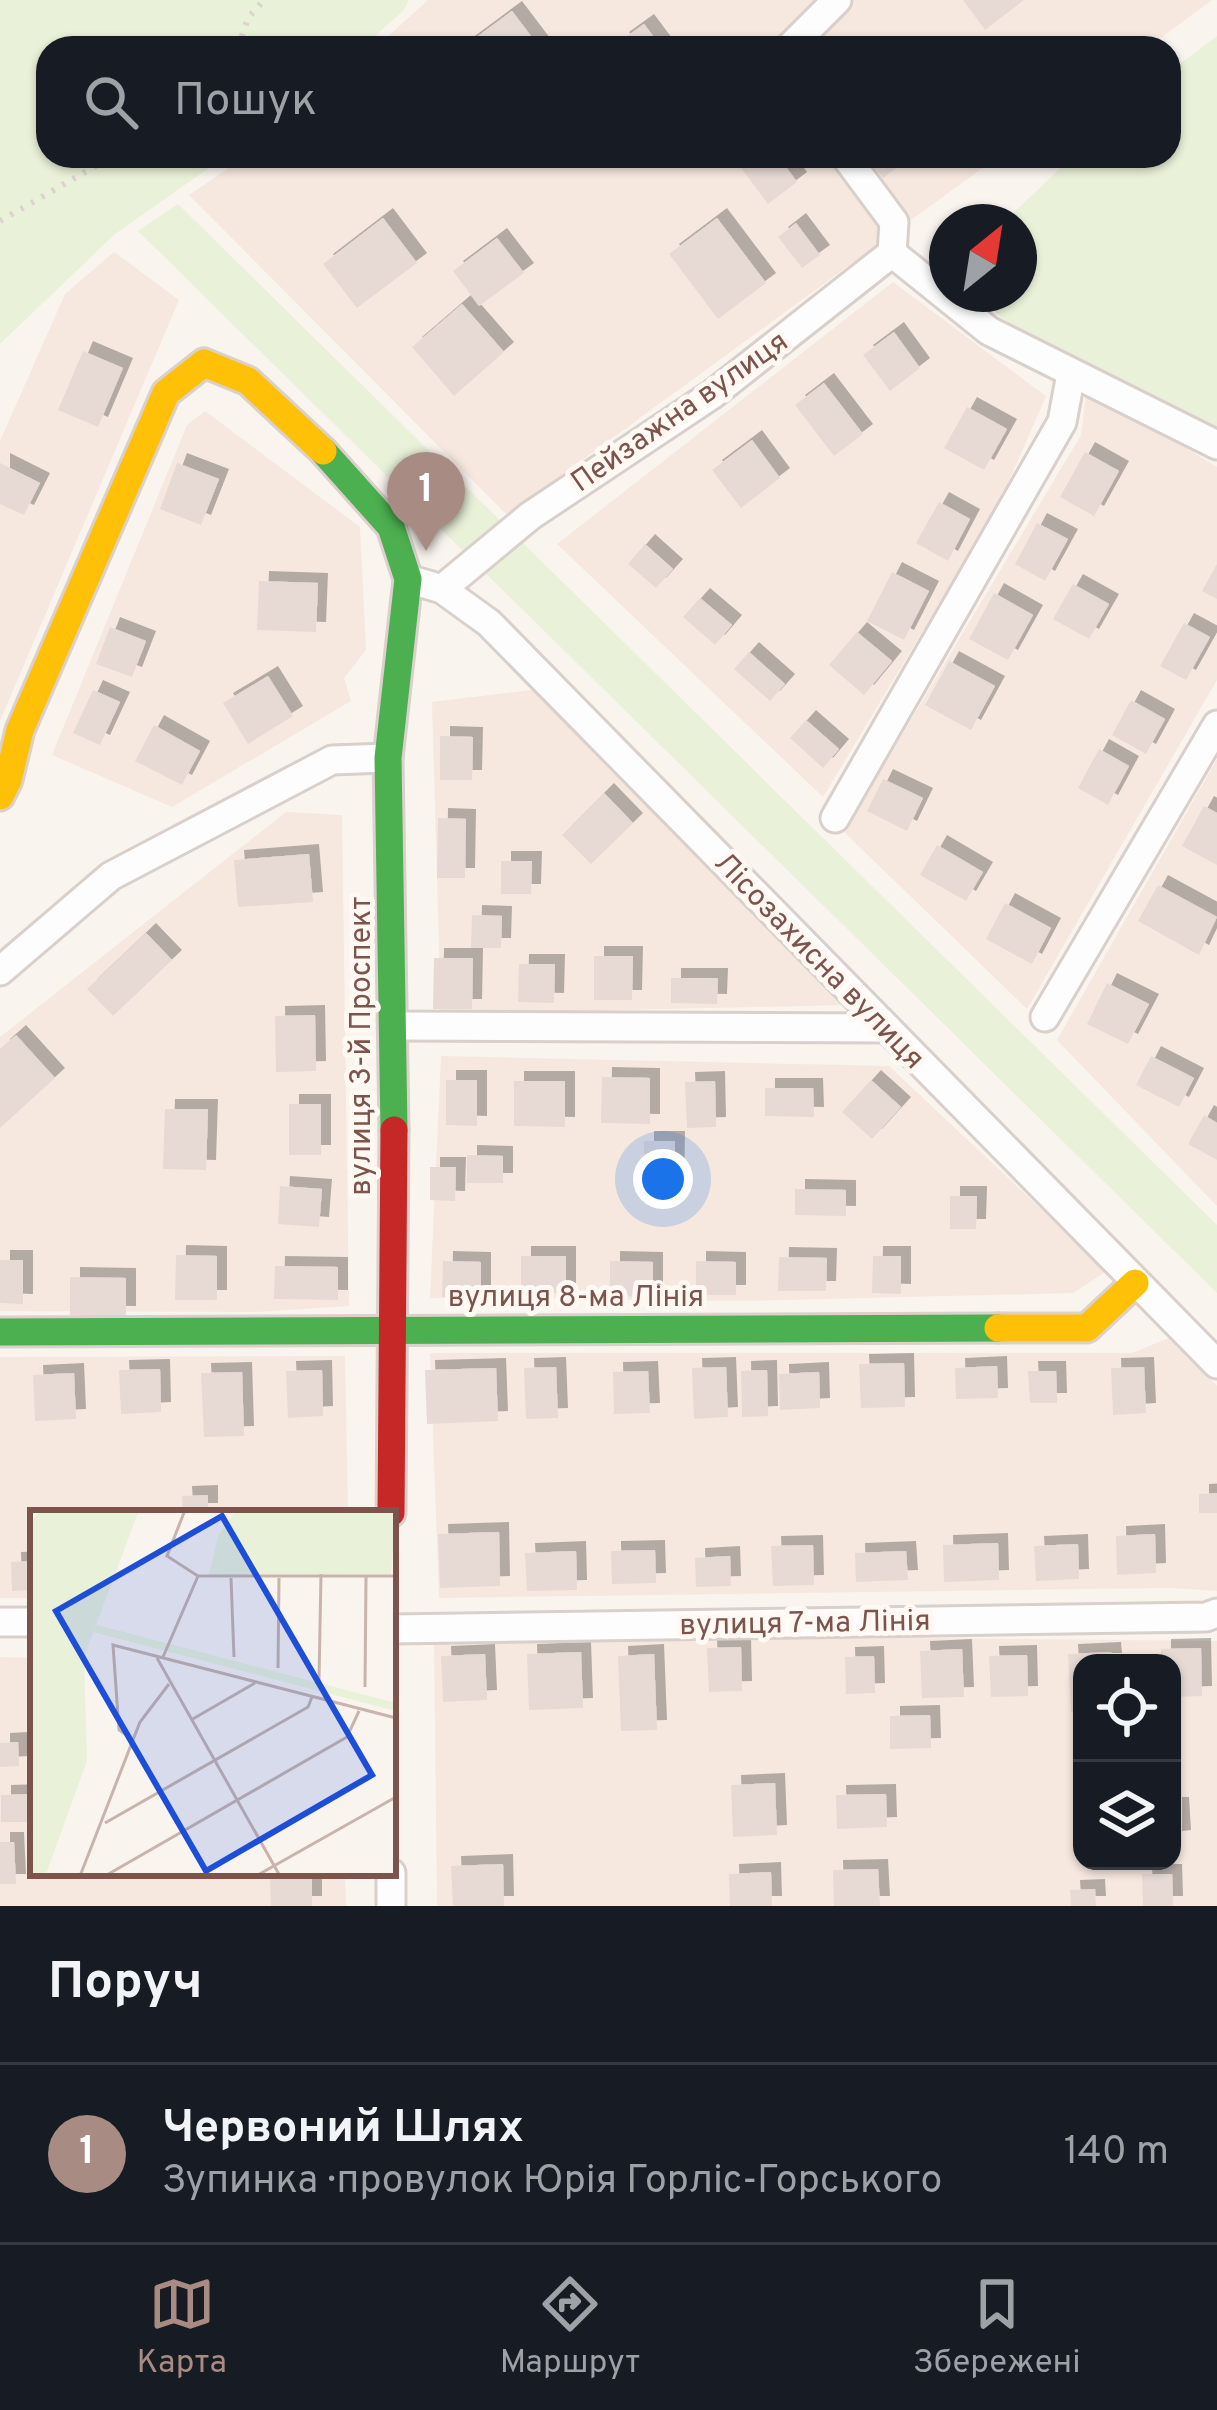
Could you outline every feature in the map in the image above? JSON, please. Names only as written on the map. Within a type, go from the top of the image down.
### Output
[{"type":"street","points":[[801,36],[837,0]]},
{"type":"street","points":[[854,168],[894,222],[892,253],[989,331],[1217,445]]},
{"type":"street","name":"Пейзажна вулиця","points":[[442,589],[530,516],[713,394],[892,253]]},
{"type":"street","points":[[0,796],[20,730],[166,393],[204,363],[248,381],[339,466],[391,527],[408,579]]},
{"type":"street","points":[[836,818],[1062,422],[1072,374]]},
{"type":"street","name":"Лісозахисна вулиця","points":[[408,579],[442,589],[489,623],[1217,1364]]},
{"type":"street","name":"вулиця 3-й Проспект","points":[[391,1510],[395,1026],[388,758],[408,579]]},
{"type":"street","points":[[1045,1017],[1217,724]]},
{"type":"street","points":[[6,956],[111,876],[332,760],[388,758]]},
{"type":"street","points":[[395,1026],[887,1028]]},
{"type":"street","name":"вулиця 8-ма Лінія","points":[[0,1333],[1087,1328],[1136,1283]]},
{"type":"street","name":"вулиця 7-ма Лінія","points":[[396,1629],[1217,1613]]},
{"type":"path","points":[[242,36],[248,18],[264,0]]},
{"type":"path","points":[[0,221],[92,168]]},
{"type":"shaded area","points":[[428,0],[1212,0],[1163,36],[388,36]]},
{"type":"shaded area","points":[[228,168],[983,168],[929,204],[507,515],[189,195]]},
{"type":"shaded area","points":[[114,252],[179,300],[0,721],[0,441],[65,294]]},
{"type":"shaded area","points":[[893,282],[1046,396],[999,504],[823,797],[557,544]]},
{"type":"shaded area","points":[[1087,388],[1217,467],[1217,680],[1027,1009],[844,832],[1081,435]]},
{"type":"shaded area","points":[[205,411],[360,527],[366,650],[344,678],[351,701],[172,807],[52,755],[187,425]]},
{"type":"shaded area","points":[[540,689],[848,1005],[441,1014],[432,702]]},
{"type":"shaded area","points":[[1217,759],[1217,1206],[1057,1040]]},
{"type":"shaded area","points":[[286,812],[342,815],[349,1306],[257,1312],[0,1311],[0,1037]]},
{"type":"shaded area","points":[[441,1056],[889,1066],[1107,1271],[1073,1293],[745,1301],[430,1298]]},
{"type":"shaded area","points":[[1169,1338],[1217,1386],[1217,1591],[439,1598],[430,1353],[1132,1353]]},
{"type":"shaded area","points":[[345,1356],[348,1510],[30,1510],[30,1598],[0,1598],[0,1357]]},
{"type":"shaded area","points":[[795,1637],[1217,1641],[1217,1906],[437,1906],[434,1643]]},
{"type":"shaded area","points":[[0,1657],[30,1658],[30,1876],[345,1876],[346,1906],[0,1906]]},
{"type":"green space","points":[[0,0],[409,0],[375,36],[36,36],[36,168],[209,168],[115,234],[0,344]]},
{"type":"green space","points":[[1217,36],[1217,434],[1032,342],[994,312],[1037,312],[1037,204],[1023,204],[1060,168],[1181,168],[1181,63]]},
{"type":"green space","points":[[178,204],[1217,1225],[1217,1293],[138,231]]},
{"type":"building","points":[[963,0],[1024,0],[985,30]]},
{"type":"building","points":[[512,11],[531,36],[478,36]]},
{"type":"building","points":[[644,24],[653,36],[627,36]]},
{"type":"building","points":[[741,168],[787,168],[797,182],[768,204]]},
{"type":"building","points":[[875,168],[896,168],[883,178]]},
{"type":"building","points":[[383,218],[417,263],[357,308],[323,264]]},
{"type":"building","points":[[717,218],[766,283],[718,319],[669,254]]},
{"type":"building","points":[[796,223],[820,255],[802,268],[778,237]]},
{"type":"building","points":[[497,238],[524,273],[479,306],[453,271]]},
{"type":"building","points":[[462,304],[504,352],[454,396],[412,347]]},
{"type":"building","points":[[894,332],[920,368],[890,391],[863,355]]},
{"type":"building","points":[[83,351],[123,368],[98,427],[58,410]]},
{"type":"building","points":[[824,383],[863,434],[834,456],[795,405]]},
{"type":"building","points":[[967,407],[1007,429],[984,470],[944,448]]},
{"type":"building","points":[[752,440],[780,478],[741,508],[712,470]]},
{"type":"building","points":[[1085,452],[1119,471],[1094,516],[1060,497]]},
{"type":"building","points":[[0,463],[40,483],[24,515],[0,504]]},
{"type":"building","points":[[177,463],[219,479],[201,525],[160,509]]},
{"type":"building","points":[[939,502],[970,519],[948,561],[916,543]]},
{"type":"building","points":[[1037,523],[1068,539],[1045,581],[1015,564]]},
{"type":"building","points":[[645,544],[673,569],[656,588],[628,564]]},
{"type":"building","points":[[1217,564],[1217,599],[1202,591]]},
{"type":"building","points":[[892,572],[929,591],[904,640],[867,621]]},
{"type":"building","points":[[259,581],[318,583],[316,632],[257,630]]},
{"type":"building","points":[[1073,584],[1109,604],[1089,639],[1053,619]]},
{"type":"building","points":[[994,593],[1033,615],[1008,660],[969,639]]},
{"type":"building","points":[[700,598],[732,625],[715,645],[683,617]]},
{"type":"building","points":[[1184,623],[1210,637],[1186,680],[1160,666]]},
{"type":"building","points":[[110,627],[146,641],[132,677],[96,664]]},
{"type":"building","points":[[857,632],[892,661],[864,695],[829,665]]},
{"type":"building","points":[[749,652],[785,684],[770,701],[734,669]]},
{"type":"building","points":[[949,661],[995,686],[971,730],[925,705]]},
{"type":"building","points":[[268,676],[293,716],[248,744],[223,703]]},
{"type":"building","points":[[93,690],[120,702],[100,745],[73,733]]},
{"type":"building","points":[[1131,700],[1165,719],[1146,754],[1112,735]]},
{"type":"building","points":[[806,720],[839,749],[823,768],[790,738]]},
{"type":"building","points":[[154,725],[200,751],[182,785],[135,761]]},
{"type":"building","points":[[440,736],[473,737],[472,780],[440,780]]},
{"type":"building","points":[[1099,749],[1129,766],[1108,805],[1078,788]]},
{"type":"building","points":[[883,779],[923,798],[907,831],[867,811]]},
{"type":"building","points":[[604,793],[633,823],[591,864],[562,835]]},
{"type":"building","points":[[1204,806],[1217,813],[1217,865],[1182,846]]},
{"type":"building","points":[[438,818],[466,819],[465,878],[437,878]]},
{"type":"building","points":[[937,845],[983,872],[966,901],[920,875]]},
{"type":"building","points":[[309,854],[313,902],[238,907],[234,860]]},
{"type":"building","points":[[501,861],[532,861],[531,894],[501,894]]},
{"type":"building","points":[[1158,885],[1217,917],[1199,955],[1138,921]]},
{"type":"building","points":[[1005,903],[1051,928],[1032,964],[986,939]]},
{"type":"building","points":[[472,915],[502,916],[501,948],[471,948]]},
{"type":"building","points":[[146,933],[172,960],[113,1016],[87,989]]},
{"type":"building","points":[[594,956],[633,956],[632,1000],[594,1000]]},
{"type":"building","points":[[434,958],[473,958],[472,1009],[433,1009]]},
{"type":"building","points":[[519,964],[555,964],[554,1003],[518,1002]]},
{"type":"building","points":[[671,978],[718,978],[717,1004],[671,1003]]},
{"type":"building","points":[[1107,983],[1149,1004],[1128,1044],[1087,1024]]},
{"type":"building","points":[[315,1015],[316,1071],[276,1072],[275,1016]]},
{"type":"building","points":[[16,1035],[55,1078],[0,1128],[0,1049]]},
{"type":"building","points":[[1151,1056],[1194,1078],[1179,1107],[1136,1085]]},
{"type":"building","points":[[602,1077],[650,1078],[650,1124],[601,1123]]},
{"type":"building","points":[[446,1080],[477,1080],[477,1126],[446,1125]]},
{"type":"building","points":[[871,1080],[901,1107],[872,1139],[842,1112]]},
{"type":"building","points":[[514,1081],[565,1081],[565,1127],[514,1126]]},
{"type":"building","points":[[715,1081],[716,1127],[687,1128],[685,1082]]},
{"type":"building","points":[[765,1088],[813,1088],[814,1117],[765,1116]]},
{"type":"building","points":[[289,1104],[321,1104],[321,1155],[289,1155]]},
{"type":"building","points":[[165,1109],[208,1109],[206,1170],[163,1169]]},
{"type":"building","points":[[1204,1115],[1217,1123],[1217,1160],[1188,1144]]},
{"type":"building","points":[[644,1141],[675,1141],[674,1197],[644,1196]]},
{"type":"building","points":[[467,1155],[503,1156],[503,1183],[467,1183]]},
{"type":"building","points":[[430,1167],[456,1167],[455,1201],[430,1200]]},
{"type":"building","points":[[280,1186],[322,1189],[319,1227],[278,1224]]},
{"type":"building","points":[[795,1189],[846,1190],[846,1216],[795,1215]]},
{"type":"building","points":[[950,1196],[977,1196],[976,1229],[950,1229]]},
{"type":"building","points":[[176,1255],[217,1256],[217,1300],[175,1300]]},
{"type":"building","points":[[521,1256],[566,1256],[566,1293],[521,1292]]},
{"type":"building","points":[[873,1256],[901,1256],[901,1294],[872,1293]]},
{"type":"building","points":[[779,1257],[827,1258],[826,1291],[778,1291]]},
{"type":"building","points":[[0,1260],[23,1260],[23,1304],[0,1303]]},
{"type":"building","points":[[443,1261],[481,1262],[481,1297],[442,1297]]},
{"type":"building","points":[[610,1261],[653,1262],[653,1297],[610,1296]]},
{"type":"building","points":[[696,1261],[736,1262],[736,1295],[696,1295]]},
{"type":"building","points":[[275,1266],[338,1267],[338,1300],[274,1299]]},
{"type":"building","points":[[70,1277],[126,1278],[126,1316],[70,1315]]},
{"type":"building","points":[[904,1363],[905,1407],[861,1408],[859,1364]]},
{"type":"building","points":[[997,1366],[998,1398],[956,1399],[955,1368]]},
{"type":"building","points":[[556,1367],[558,1418],[526,1419],[524,1368]]},
{"type":"building","points":[[726,1367],[728,1417],[694,1419],[692,1368]]},
{"type":"building","points":[[1144,1367],[1146,1413],[1113,1415],[1111,1368]]},
{"type":"building","points":[[496,1368],[498,1421],[427,1424],[425,1370]]},
{"type":"building","points":[[160,1369],[161,1412],[121,1414],[119,1370]]},
{"type":"building","points":[[322,1370],[323,1416],[288,1418],[286,1371]]},
{"type":"building","points":[[767,1370],[768,1416],[742,1417],[741,1371]]},
{"type":"building","points":[[648,1371],[650,1413],[614,1414],[613,1372]]},
{"type":"building","points":[[1028,1371],[1056,1371],[1057,1403],[1030,1403]]},
{"type":"building","points":[[242,1372],[244,1436],[204,1437],[201,1373]]},
{"type":"building","points":[[819,1372],[820,1408],[780,1410],[779,1374]]},
{"type":"building","points":[[74,1373],[76,1419],[35,1421],[33,1375]]},
{"type":"building","points":[[1217,1493],[1217,1513],[1199,1513],[1199,1494]]},
{"type":"building","points":[[208,1495],[208,1510],[183,1510],[182,1496]]},
{"type":"building","points":[[499,1532],[500,1586],[440,1588],[438,1534]]},
{"type":"building","points":[[1155,1534],[1156,1573],[1117,1575],[1116,1536]]},
{"type":"building","points":[[998,1543],[999,1580],[944,1582],[943,1545]]},
{"type":"building","points":[[1078,1544],[1079,1579],[1036,1581],[1034,1546]]},
{"type":"building","points":[[813,1545],[814,1585],[773,1586],[771,1546]]},
{"type":"building","points":[[655,1550],[656,1583],[612,1584],[611,1551]]},
{"type":"building","points":[[576,1551],[577,1590],[527,1591],[525,1553]]},
{"type":"building","points":[[906,1551],[908,1580],[856,1582],[855,1553]]},
{"type":"building","points":[[730,1556],[731,1586],[696,1587],[695,1558]]},
{"type":"building","points":[[30,1561],[30,1590],[12,1591],[11,1562]]},
{"type":"building","points":[[741,1647],[742,1691],[709,1692],[707,1648]]},
{"type":"building","points":[[1201,1648],[1202,1696],[1181,1697],[1181,1654],[1161,1654],[1161,1649]]},
{"type":"building","points":[[962,1649],[964,1697],[922,1698],[920,1651]]},
{"type":"building","points":[[581,1652],[583,1708],[529,1710],[527,1654]]},
{"type":"building","points":[[1111,1652],[1111,1654],[1073,1654],[1071,1712],[1068,1654]]},
{"type":"building","points":[[485,1654],[487,1700],[443,1702],[441,1656]]},
{"type":"building","points":[[654,1654],[657,1730],[621,1731],[618,1656]]},
{"type":"building","points":[[1027,1655],[1028,1696],[991,1697],[989,1656]]},
{"type":"building","points":[[874,1656],[875,1693],[846,1694],[845,1657]]},
{"type":"building","points":[[930,1715],[931,1748],[890,1749],[890,1716]]},
{"type":"building","points":[[18,1742],[19,1766],[0,1767],[0,1743]]},
{"type":"building","points":[[775,1783],[777,1835],[733,1837],[731,1785]]},
{"type":"building","points":[[30,1794],[30,1822],[1,1822],[1,1795]]},
{"type":"building","points":[[886,1794],[887,1827],[837,1829],[836,1795]]},
{"type":"building","points":[[0,1842],[14,1842],[16,1884],[0,1884]]},
{"type":"building","points":[[503,1864],[504,1906],[453,1906],[451,1866]]},
{"type":"building","points":[[878,1869],[880,1906],[834,1906],[833,1870]]},
{"type":"building","points":[[771,1872],[772,1906],[730,1906],[729,1874]]},
{"type":"building","points":[[1142,1874],[1172,1874],[1173,1906],[1143,1906]]},
{"type":"building","points":[[312,1877],[312,1906],[271,1906],[270,1879]]},
{"type":"building","points":[[1095,1889],[1096,1906],[1071,1906],[1070,1890]]},
{"type":"traffic: fast","points":[[323,451],[391,527],[408,579],[388,758],[394,1130]]},
{"type":"traffic: fast","points":[[0,1332],[998,1328]]},
{"type":"traffic: slow","points":[[0,796],[20,730],[166,393],[204,363],[248,381],[323,451]]},
{"type":"traffic: slow","points":[[998,1328],[1087,1328],[1135,1283]]},
{"type":"traffic: jam","points":[[391,1510],[394,1130]]},
{"type":"place","name":"Червоний Шлях","points":[[426,551]]}]
